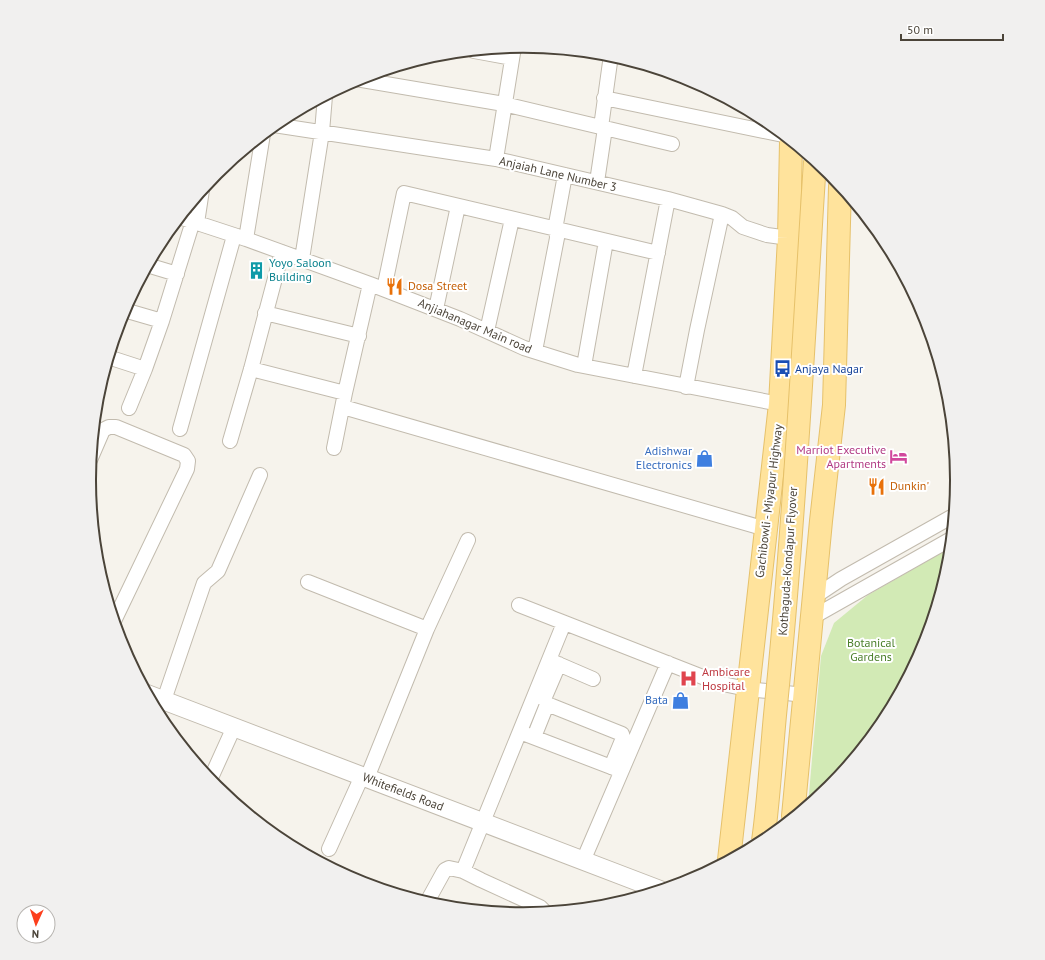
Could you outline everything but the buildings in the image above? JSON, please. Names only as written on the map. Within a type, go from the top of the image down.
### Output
[{"type":"main road","name":"Gachibowli - Miyapur Highway","points":[[729,854],[780,404],[789,238],[791,148]]},
{"type":"main road","name":"Kothaguda-Kondapur Flyover","points":[[765,832],[785,616],[814,169]]},
{"type":"main road","points":[[794,809],[822,507],[834,405],[840,194]]},
{"type":"street","points":[[496,159],[513,53]]},
{"type":"street","points":[[597,182],[603,127],[604,98],[610,62]]},
{"type":"street","points":[[369,82],[504,104],[672,144]]},
{"type":"street","points":[[604,98],[770,132]]},
{"type":"street","points":[[302,259],[322,132],[325,102]]},
{"type":"street","name":"Anjaiah Lane Number 3","points":[[283,126],[496,159],[668,199],[722,214],[732,218],[743,227],[767,235],[789,238]]},
{"type":"street","points":[[180,429],[240,238],[261,143]]},
{"type":"street","points":[[535,351],[557,238],[556,224],[565,175]]},
{"type":"street","points":[[384,289],[404,193],[658,253]]},
{"type":"street","points":[[634,376],[668,199]]},
{"type":"street","points":[[129,408],[162,321],[177,274],[190,221],[197,203]]},
{"type":"street","points":[[436,309],[458,206]]},
{"type":"street","points":[[686,386],[722,214]]},
{"type":"street","points":[[487,331],[512,219]]},
{"type":"street","name":"Anjiahanagar Main road","points":[[190,221],[384,289],[436,309],[524,348],[584,366],[780,404]]},
{"type":"street","points":[[584,366],[606,241]]},
{"type":"street","points":[[230,441],[282,252]]},
{"type":"street","points":[[152,267],[177,274]]},
{"type":"street","points":[[334,448],[370,284]]},
{"type":"street","points":[[130,312],[162,321]]},
{"type":"street","points":[[265,313],[359,336]]},
{"type":"street","points":[[113,359],[145,369]]},
{"type":"street","points":[[251,369],[344,400],[766,529]]},
{"type":"street","points":[[97,444],[103,430],[109,427],[116,427],[184,455],[188,461],[187,469],[117,614]]},
{"type":"street","points":[[164,700],[204,583],[218,571],[260,475]]},
{"type":"street","points":[[813,607],[841,579],[948,519]]},
{"type":"street","points":[[329,849],[364,777],[427,629],[468,540]]},
{"type":"street","points":[[813,607],[945,543]]},
{"type":"street","points":[[308,582],[427,629]]},
{"type":"street","points":[[519,605],[718,683],[747,689],[805,695]]},
{"type":"street","points":[[463,870],[520,732],[539,697],[552,665],[564,623]]},
{"type":"street","points":[[616,769],[636,736],[668,663]]},
{"type":"street","points":[[552,665],[593,679]]},
{"type":"street","name":"Whitefields Road","points":[[155,697],[651,887]]},
{"type":"street","points":[[539,697],[636,736]]},
{"type":"street","points":[[534,737],[546,707],[549,705],[622,734],[623,738],[616,769],[583,860]]},
{"type":"street","points":[[213,774],[234,727]]},
{"type":"street","points":[[520,732],[616,769]]},
{"type":"street","points":[[430,897],[445,870],[449,868],[463,870],[481,880],[539,906]]},
{"type":"green space","name":"Botanical Gardens","points":[[943,552],[935,591],[927,617],[917,643],[892,694],[878,717],[844,762],[809,796],[821,656],[834,623],[868,595]]},
{"type":"place","name":"Yoyo Saloon Building","points":[[256,270]]},
{"type":"place","name":"Dosa Street","points":[[395,286]]},
{"type":"place","name":"Anjaya Nagar","points":[[782,369]]},
{"type":"place","name":"Marriot Executive Apartments","points":[[899,457]]},
{"type":"place","name":"Adishwar Electronics","points":[[705,458]]},
{"type":"place","name":"Dunkin'","points":[[877,486]]},
{"type":"place","name":"Ambicare Hospital","points":[[689,679]]},
{"type":"place","name":"Bata","points":[[681,700]]}]
